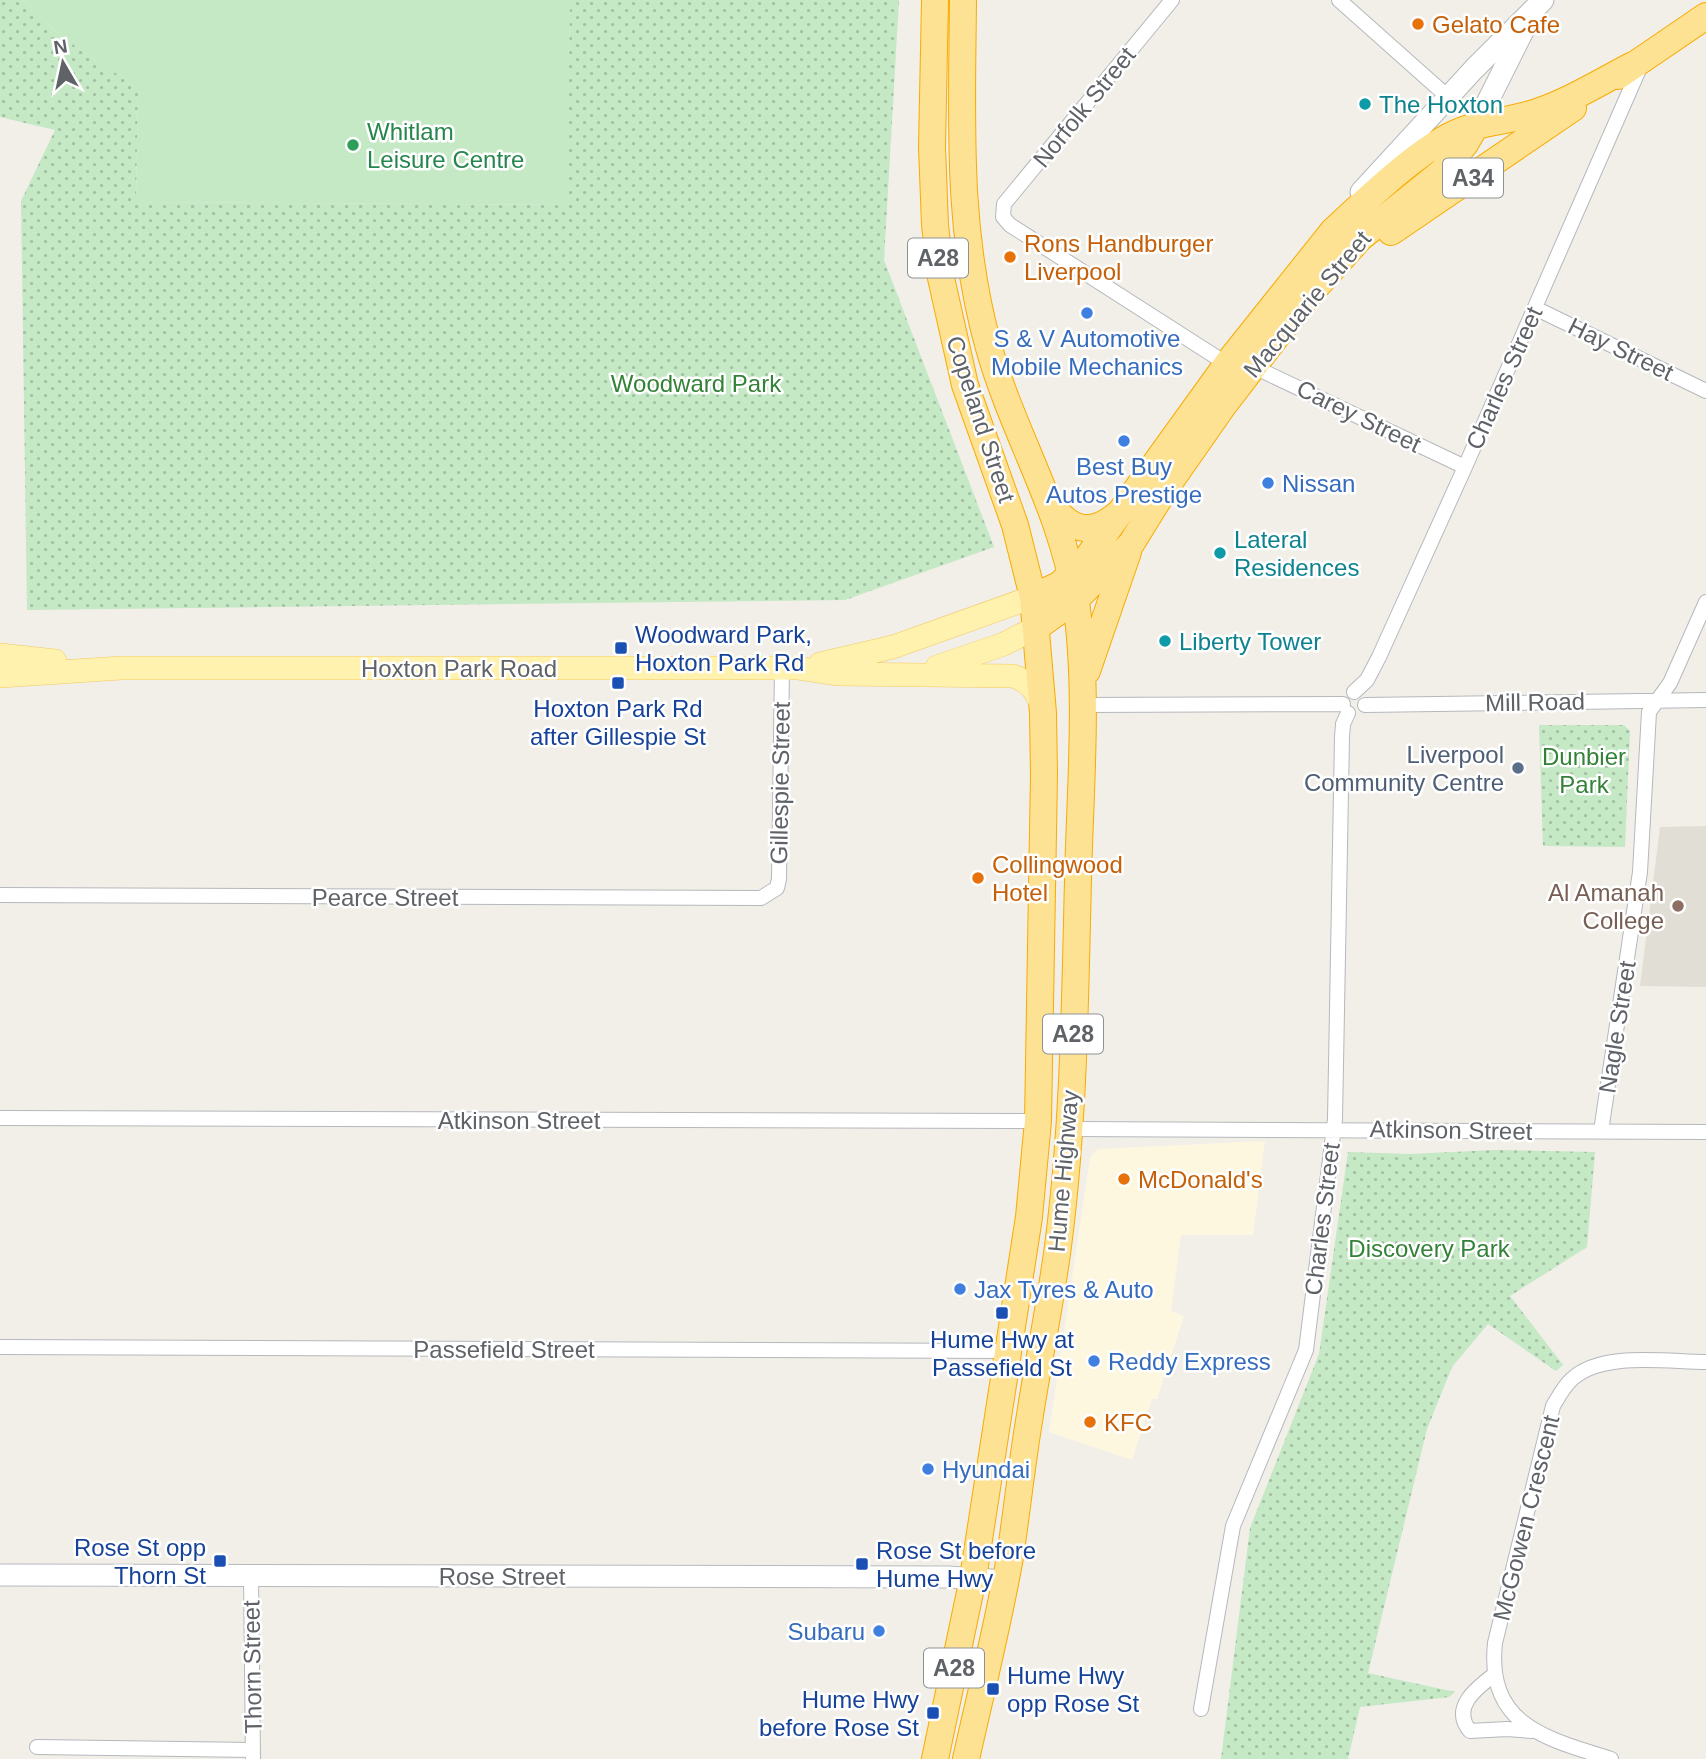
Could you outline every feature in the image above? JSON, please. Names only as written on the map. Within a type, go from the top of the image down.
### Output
[{"type":"highway","name":"Copeland Street","points":[[935,0],[932,147],[935,225],[941,278],[965,386],[1015,525],[1033,597],[1037,627]]},
{"type":"highway","name":"Copeland Street","points":[[963,0],[962,169],[965,229],[972,279],[990,351],[1046,497],[1073,588]]},
{"type":"highway","name":"A34","points":[[1314,289],[1350,259],[1509,154],[1706,16]]},
{"type":"highway","name":"A34","points":[[1333,231],[1428,149],[1454,134],[1476,125],[1520,117],[1545,109],[1639,61]]},
{"type":"highway","name":"Macquarie Street","points":[[1073,588],[1131,544],[1239,365],[1360,238],[1443,171],[1465,144],[1476,125]]},
{"type":"highway","name":"Macquarie Street","points":[[1073,588],[1085,561],[1239,365],[1333,231]]},
{"type":"highway","points":[[1046,497],[1059,514],[1083,528],[1103,525],[1125,508]]},
{"type":"highway","points":[[1082,696],[1131,544]]},
{"type":"highway","name":"A34","points":[[1033,597],[1059,585],[1073,588]]},
{"type":"highway","name":"A34","points":[[1037,627],[1073,588]]},
{"type":"highway","name":"Hume Highway","points":[[966,1759],[1005,1581],[1059,1239],[1069,1129],[1076,970],[1082,696],[1081,650],[1073,588]]},
{"type":"highway","name":"Hume Highway","points":[[934,1759],[973,1577],[1029,1217],[1038,1121],[1044,713],[1037,627]]},
{"type":"main road","name":"Hoxton Park Road","points":[[789,668],[893,647],[1033,597]]},
{"type":"main road","name":"Hoxton Park Road","points":[[885,675],[945,665],[1004,644],[1037,627]]},
{"type":"main road","name":"Hoxton Park Road","points":[[0,655],[121,668]]},
{"type":"main road","name":"Hoxton Park Road","points":[[0,676],[121,668],[789,668],[837,674],[1013,676],[1026,682],[1037,692],[1044,713]]},
{"type":"street","name":"Norfolk Street","points":[[1003,217],[1004,204],[1172,0]]},
{"type":"street","points":[[1339,0],[1448,97]]},
{"type":"street","name":"Macquarie Street","points":[[1333,231],[1364,187],[1538,6]]},
{"type":"street","name":"Macquarie Street","points":[[1476,125],[1538,6]]},
{"type":"street","name":"Charles Street","points":[[1354,692],[1367,680],[1379,657],[1465,467],[1639,61]]},
{"type":"street","name":"Carey Street","points":[[1003,217],[1010,225],[1239,365],[1465,467]]},
{"type":"street","name":"Hay Street","points":[[1535,308],[1706,391]]},
{"type":"street","name":"Nagle Street","points":[[1601,1131],[1640,872],[1649,712],[1670,683],[1706,602]]},
{"type":"street","name":"Gillespie Street","points":[[769,894],[777,888],[779,879],[789,668]]},
{"type":"street","points":[[1082,696],[1345,708],[1354,715],[1360,713],[1365,705],[1363,696],[1354,692],[1345,696],[1345,708]]},
{"type":"street","name":"Mill Road","points":[[1365,705],[1706,699]]},
{"type":"street","name":"Charles Street","points":[[1201,1709],[1233,1526],[1306,1350],[1333,1129],[1342,737],[1345,708]]},
{"type":"street","name":"Pearce Street","points":[[0,895],[751,899],[769,894]]},
{"type":"street","name":"Atkinson Street","points":[[0,1118],[1038,1121]]},
{"type":"street","name":"Atkinson Street","points":[[1069,1129],[1706,1132]]},
{"type":"street","name":"Passefield Street","points":[[0,1347],[1008,1351]]},
{"type":"street","name":"McGowen Crescent","points":[[1611,1759],[1548,1739],[1532,1731],[1518,1719],[1508,1706],[1495,1674],[1496,1643],[1553,1406],[1562,1390],[1573,1378],[1603,1363],[1706,1362]]},
{"type":"street","name":"Rose Street","points":[[0,1575],[973,1577],[1005,1581]]},
{"type":"street","name":"Thorn Street","points":[[251,1575],[253,1754]]},
{"type":"street","name":"McGowen Crescent","points":[[1495,1674],[1479,1686],[1465,1703],[1461,1714],[1463,1723],[1470,1731],[1532,1731]]},
{"type":"street","points":[[37,1747],[253,1754]]},
{"type":"shaded area","name":"Al Amanah College","points":[[1706,826],[1706,987],[1640,986],[1660,827]]},
{"type":"shaded area","points":[[1265,1141],[1253,1235],[1181,1235],[1171,1311],[1184,1316],[1157,1399],[1152,1399],[1132,1460],[1049,1432],[1090,1157],[1098,1149]]},
{"type":"green space","name":"Woodward Park","points":[[0,0],[23,0],[59,35],[138,88],[136,202],[567,205],[570,0],[899,0],[884,260],[994,547],[845,600],[27,610],[21,201],[55,130],[0,117]]},
{"type":"green space","name":"Whitlam Leisure Centre","points":[[23,0],[570,0],[568,205],[136,202],[138,88],[59,35]]},
{"type":"green space","name":"Dunbier Park","points":[[1539,725],[1624,725],[1630,731],[1625,847],[1543,846]]},
{"type":"green space","name":"Discovery Park","points":[[1495,1150],[1595,1152],[1587,1247],[1510,1296],[1563,1365],[1556,1371],[1488,1324],[1452,1367],[1427,1429],[1368,1673],[1455,1692],[1449,1697],[1360,1707],[1348,1759],[1221,1759],[1250,1528],[1319,1354],[1348,1152],[1410,1154]]},
{"type":"place","name":"Gelato Cafe","points":[[1418,24]]},
{"type":"place","name":"The Hoxton","points":[[1365,104]]},
{"type":"place","name":"Whitlam Leisure Centre","points":[[353,145]]},
{"type":"place","name":"Rons Handburger Liverpool","points":[[1010,257]]},
{"type":"place","name":"S & V Automotive Mobile Mechanics","points":[[1087,313]]},
{"type":"place","name":"Best Buy Autos Prestige","points":[[1124,441]]},
{"type":"place","name":"Nissan","points":[[1268,483]]},
{"type":"place","name":"Lateral Residences","points":[[1220,553]]},
{"type":"place","name":"Liberty Tower","points":[[1165,641]]},
{"type":"place","name":"Woodward Park, Hoxton Park Rd","points":[[621,648]]},
{"type":"place","name":"Hoxton Park Rd after Gillespie St","points":[[618,683]]},
{"type":"place","name":"Liverpool Community Centre","points":[[1518,768]]},
{"type":"place","name":"Collingwood Hotel","points":[[978,878]]},
{"type":"place","name":"Al Amanah College","points":[[1678,906]]},
{"type":"place","name":"McDonald's","points":[[1124,1179]]},
{"type":"place","name":"Jax Tyres & Auto","points":[[960,1289]]},
{"type":"place","name":"Hume Hwy at Passefield St","points":[[1002,1313]]},
{"type":"place","name":"Reddy Express","points":[[1094,1361]]},
{"type":"place","name":"KFC","points":[[1090,1422]]},
{"type":"place","name":"Hyundai","points":[[928,1469]]},
{"type":"place","name":"Rose St opp Thorn St","points":[[220,1561]]},
{"type":"place","name":"Rose St before Hume Hwy","points":[[862,1564]]},
{"type":"place","name":"Subaru","points":[[879,1631]]},
{"type":"place","name":"Hume Hwy opp Rose St","points":[[993,1689]]},
{"type":"place","name":"Hume Hwy before Rose St","points":[[933,1713]]}]
